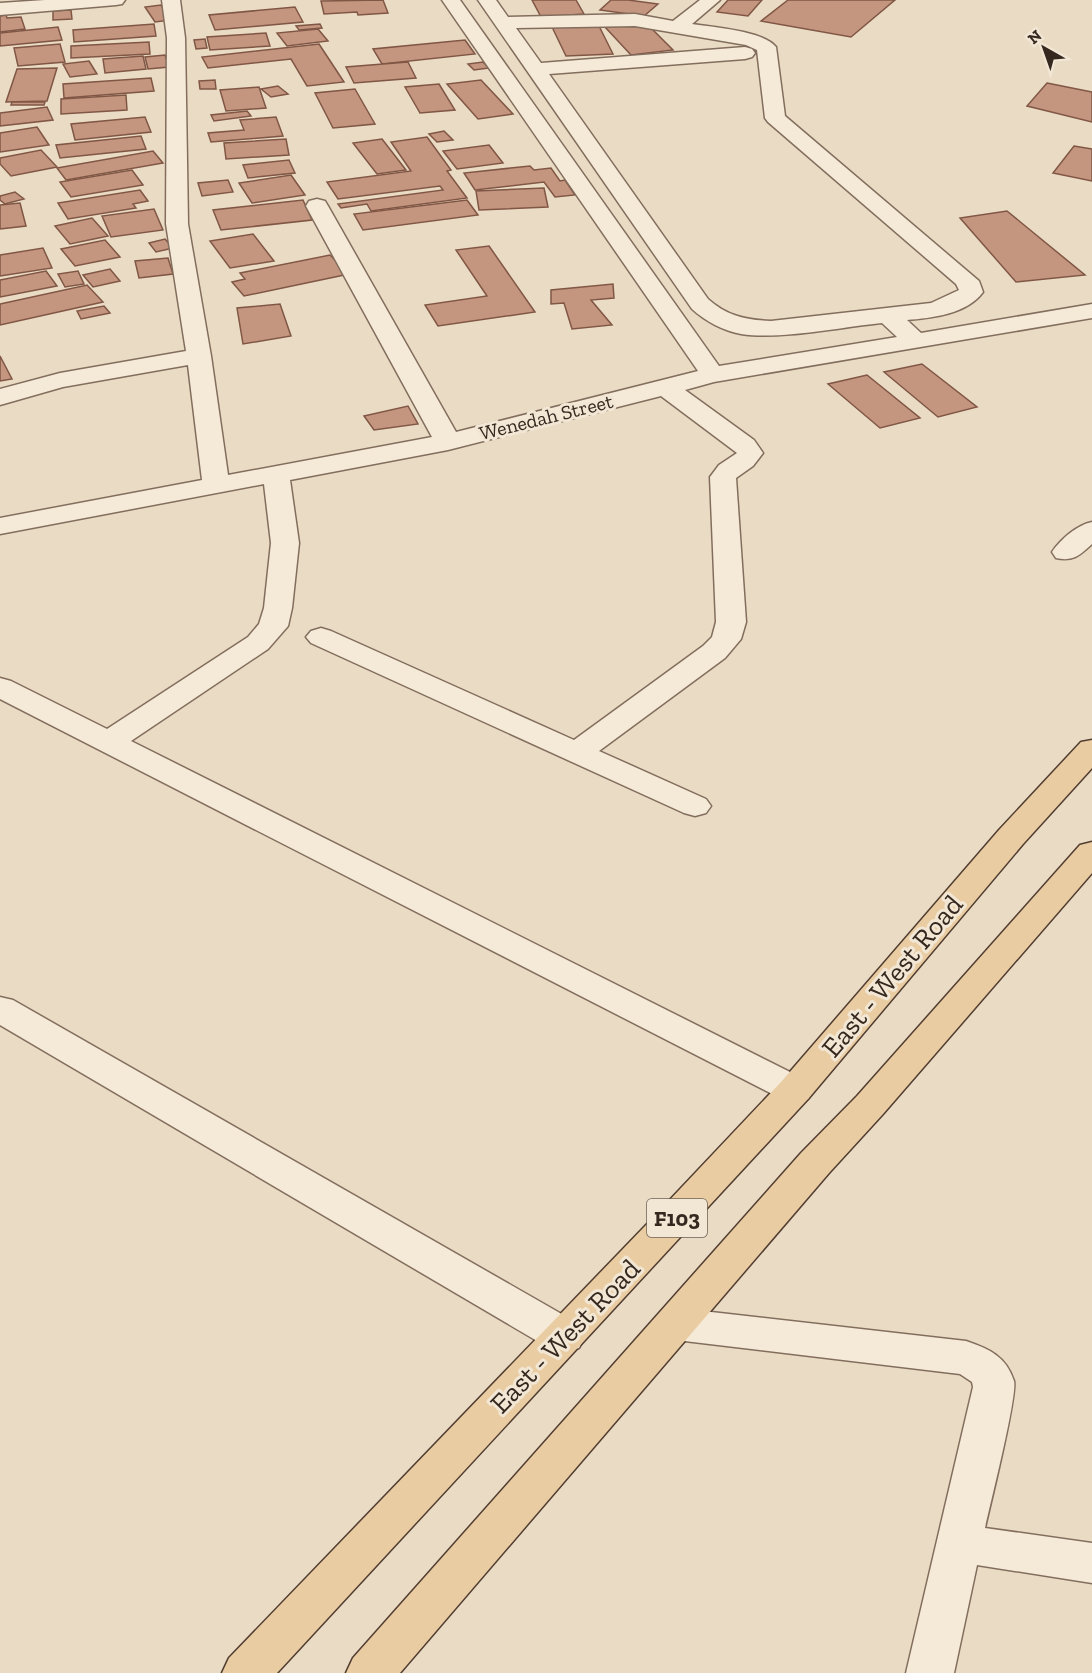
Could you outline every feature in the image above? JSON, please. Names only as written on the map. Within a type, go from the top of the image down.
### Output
[{"type":"main road","name":"East - West Road","points":[[246,1673],[662,1235],[795,1090],[1011,837],[1092,749]]},
{"type":"main road","name":"F103","points":[[370,1673],[815,1163],[1088,864]]},
{"type":"street","points":[[0,9],[116,0]]},
{"type":"street","points":[[171,0],[176,38],[177,224],[199,356],[216,486]]},
{"type":"street","points":[[451,0],[713,375]]},
{"type":"street","points":[[487,0],[700,304],[711,314],[742,327],[771,328],[931,310],[958,303],[971,292],[967,281],[775,118],[768,51],[759,43],[635,20],[504,23]]},
{"type":"street","points":[[677,27],[711,0]]},
{"type":"street","points":[[537,69],[768,51]]},
{"type":"street","points":[[317,206],[448,442]]},
{"type":"street","name":"Wenedah Street","points":[[0,526],[448,442],[713,375],[1092,311]]},
{"type":"street","points":[[887,315],[916,341]]},
{"type":"street","points":[[0,397],[60,380],[199,356]]},
{"type":"street","points":[[576,753],[700,664],[726,639],[731,622],[723,477],[726,472],[744,462],[750,453],[745,446],[666,387]]},
{"type":"street","points":[[109,742],[258,643],[273,626],[278,608],[285,543],[276,474]]},
{"type":"street","points":[[1066,552],[1092,530]]},
{"type":"street","points":[[321,637],[695,806]]},
{"type":"street","points":[[0,687],[795,1090]]},
{"type":"street","points":[[0,1009],[564,1336]]},
{"type":"street","points":[[676,1324],[966,1358],[985,1366],[992,1376],[994,1387],[930,1673]]},
{"type":"street","points":[[959,1543],[1092,1563]]},
{"type":"building","points":[[383,0],[388,13],[358,15],[357,12],[324,14],[321,1]]},
{"type":"building","points":[[532,0],[576,0],[584,14],[541,17]]},
{"type":"building","points":[[611,0],[658,4],[644,16],[600,10]]},
{"type":"building","points":[[728,0],[762,0],[748,16],[717,12]]},
{"type":"building","points":[[788,0],[895,0],[851,37],[761,21]]},
{"type":"building","points":[[161,5],[171,20],[155,22],[145,7]]},
{"type":"building","points":[[295,7],[303,22],[215,30],[209,15]]},
{"type":"building","points":[[71,10],[72,19],[53,20],[53,11]]},
{"type":"building","points":[[6,15],[7,18],[21,17],[25,29],[0,32],[0,16]]},
{"type":"building","points":[[645,22],[673,50],[631,55],[605,27]]},
{"type":"building","points":[[154,24],[156,36],[74,42],[73,30]]},
{"type":"building","points":[[320,24],[322,28],[299,30],[296,26]]},
{"type":"building","points":[[598,24],[613,54],[566,56],[552,27]]},
{"type":"building","points":[[58,27],[62,40],[0,46],[0,33]]},
{"type":"building","points":[[318,29],[328,41],[287,46],[277,33]]},
{"type":"building","points":[[266,33],[270,46],[210,50],[207,37]]},
{"type":"building","points":[[205,39],[207,48],[196,49],[194,40]]},
{"type":"building","points":[[465,40],[475,54],[382,64],[373,49]]},
{"type":"building","points":[[149,42],[150,54],[71,58],[71,46]]},
{"type":"building","points":[[60,44],[65,62],[18,66],[14,48]]},
{"type":"building","points":[[319,44],[344,82],[307,86],[291,59],[208,68],[202,57]]},
{"type":"building","points":[[165,55],[169,67],[148,69],[145,57]]},
{"type":"building","points":[[143,56],[146,69],[105,73],[103,59]]},
{"type":"building","points":[[89,61],[97,74],[70,77],[63,64]]},
{"type":"building","points":[[408,62],[416,78],[354,83],[346,67]]},
{"type":"building","points":[[483,62],[489,68],[474,70],[468,64]]},
{"type":"building","points":[[57,68],[47,101],[6,102],[17,69]]},
{"type":"building","points":[[151,78],[154,91],[64,98],[63,84]]},
{"type":"building","points":[[215,80],[216,89],[200,89],[199,81]]},
{"type":"building","points":[[481,80],[513,114],[478,119],[447,84]]},
{"type":"building","points":[[1047,83],[1092,92],[1092,122],[1027,106]]},
{"type":"building","points":[[439,84],[455,110],[420,113],[405,87]]},
{"type":"building","points":[[278,86],[288,94],[271,97],[261,89]]},
{"type":"building","points":[[259,87],[266,108],[226,111],[220,90]]},
{"type":"building","points":[[355,89],[375,124],[333,128],[315,93]]},
{"type":"building","points":[[126,95],[127,110],[61,114],[61,99]]},
{"type":"building","points":[[12,102],[45,102],[44,105],[11,105]]},
{"type":"building","points":[[47,107],[53,120],[0,126],[0,113]]},
{"type":"building","points":[[247,111],[251,116],[214,121],[211,115]]},
{"type":"building","points":[[145,117],[151,132],[75,140],[71,124]]},
{"type":"building","points":[[276,117],[283,136],[211,142],[208,133],[244,130],[240,120]]},
{"type":"building","points":[[37,127],[49,145],[0,152],[0,133]]},
{"type":"building","points":[[444,131],[453,140],[437,142],[429,134]]},
{"type":"building","points":[[141,136],[146,149],[60,158],[56,145]]},
{"type":"building","points":[[427,137],[451,170],[447,171],[467,198],[371,211],[367,204],[341,208],[338,204],[443,190],[440,186],[338,199],[327,182],[411,171],[391,142]]},
{"type":"building","points":[[286,139],[289,155],[226,159],[224,143]]},
{"type":"building","points":[[382,139],[406,170],[377,174],[353,143]]},
{"type":"building","points":[[489,145],[503,163],[457,169],[443,151]]},
{"type":"building","points":[[1074,146],[1092,149],[1092,181],[1053,173]]},
{"type":"building","points":[[41,150],[57,167],[11,176],[0,164],[0,158]]},
{"type":"building","points":[[153,151],[163,163],[66,180],[57,168]]},
{"type":"building","points":[[289,160],[295,173],[248,178],[243,165]]},
{"type":"building","points":[[530,166],[534,170],[551,168],[560,181],[565,180],[575,195],[555,197],[544,182],[475,190],[464,173]]},
{"type":"building","points":[[132,170],[143,185],[71,197],[60,182]]},
{"type":"building","points":[[291,175],[305,195],[252,203],[239,183]]},
{"type":"building","points":[[228,180],[233,192],[202,196],[198,183]]},
{"type":"building","points":[[544,188],[548,207],[479,210],[476,191]]},
{"type":"building","points":[[140,190],[148,201],[133,204],[136,208],[68,219],[58,203]]},
{"type":"building","points":[[15,192],[24,199],[5,204],[0,200],[0,196]]},
{"type":"building","points":[[303,200],[312,220],[221,230],[213,210]]},
{"type":"building","points":[[467,200],[478,215],[363,230],[354,214]]},
{"type":"building","points":[[20,203],[26,226],[0,229],[0,205]]},
{"type":"building","points":[[154,209],[163,230],[111,237],[102,216]]},
{"type":"building","points":[[1007,211],[1085,275],[1016,282],[960,218]]},
{"type":"building","points":[[92,218],[108,236],[70,244],[55,226]]},
{"type":"building","points":[[253,234],[274,261],[230,268],[210,241]]},
{"type":"building","points":[[165,239],[173,248],[156,252],[149,243]]},
{"type":"building","points":[[105,240],[120,257],[75,266],[61,249]]},
{"type":"building","points":[[489,246],[535,312],[438,326],[425,305],[487,296],[456,250]]},
{"type":"building","points":[[43,248],[52,268],[0,276],[0,255]]},
{"type":"building","points":[[330,255],[349,274],[244,296],[232,282],[245,279],[240,273]]},
{"type":"building","points":[[168,258],[173,274],[139,278],[135,261]]},
{"type":"building","points":[[110,269],[120,281],[93,287],[83,275]]},
{"type":"building","points":[[46,271],[57,286],[0,297],[0,280]]},
{"type":"building","points":[[78,271],[84,284],[65,287],[58,274]]},
{"type":"building","points":[[613,284],[614,298],[591,300],[612,325],[572,329],[564,303],[551,304],[551,290]]},
{"type":"building","points":[[87,285],[103,302],[0,325],[0,304]]},
{"type":"building","points":[[280,304],[291,336],[243,344],[237,308]]},
{"type":"building","points":[[104,306],[110,313],[81,319],[77,311]]},
{"type":"building","points":[[0,356],[12,379],[0,381]]},
{"type":"building","points":[[922,364],[977,407],[938,417],[884,372]]},
{"type":"building","points":[[867,375],[920,418],[880,428],[828,384]]},
{"type":"building","points":[[408,406],[418,424],[374,430],[364,416]]}]
